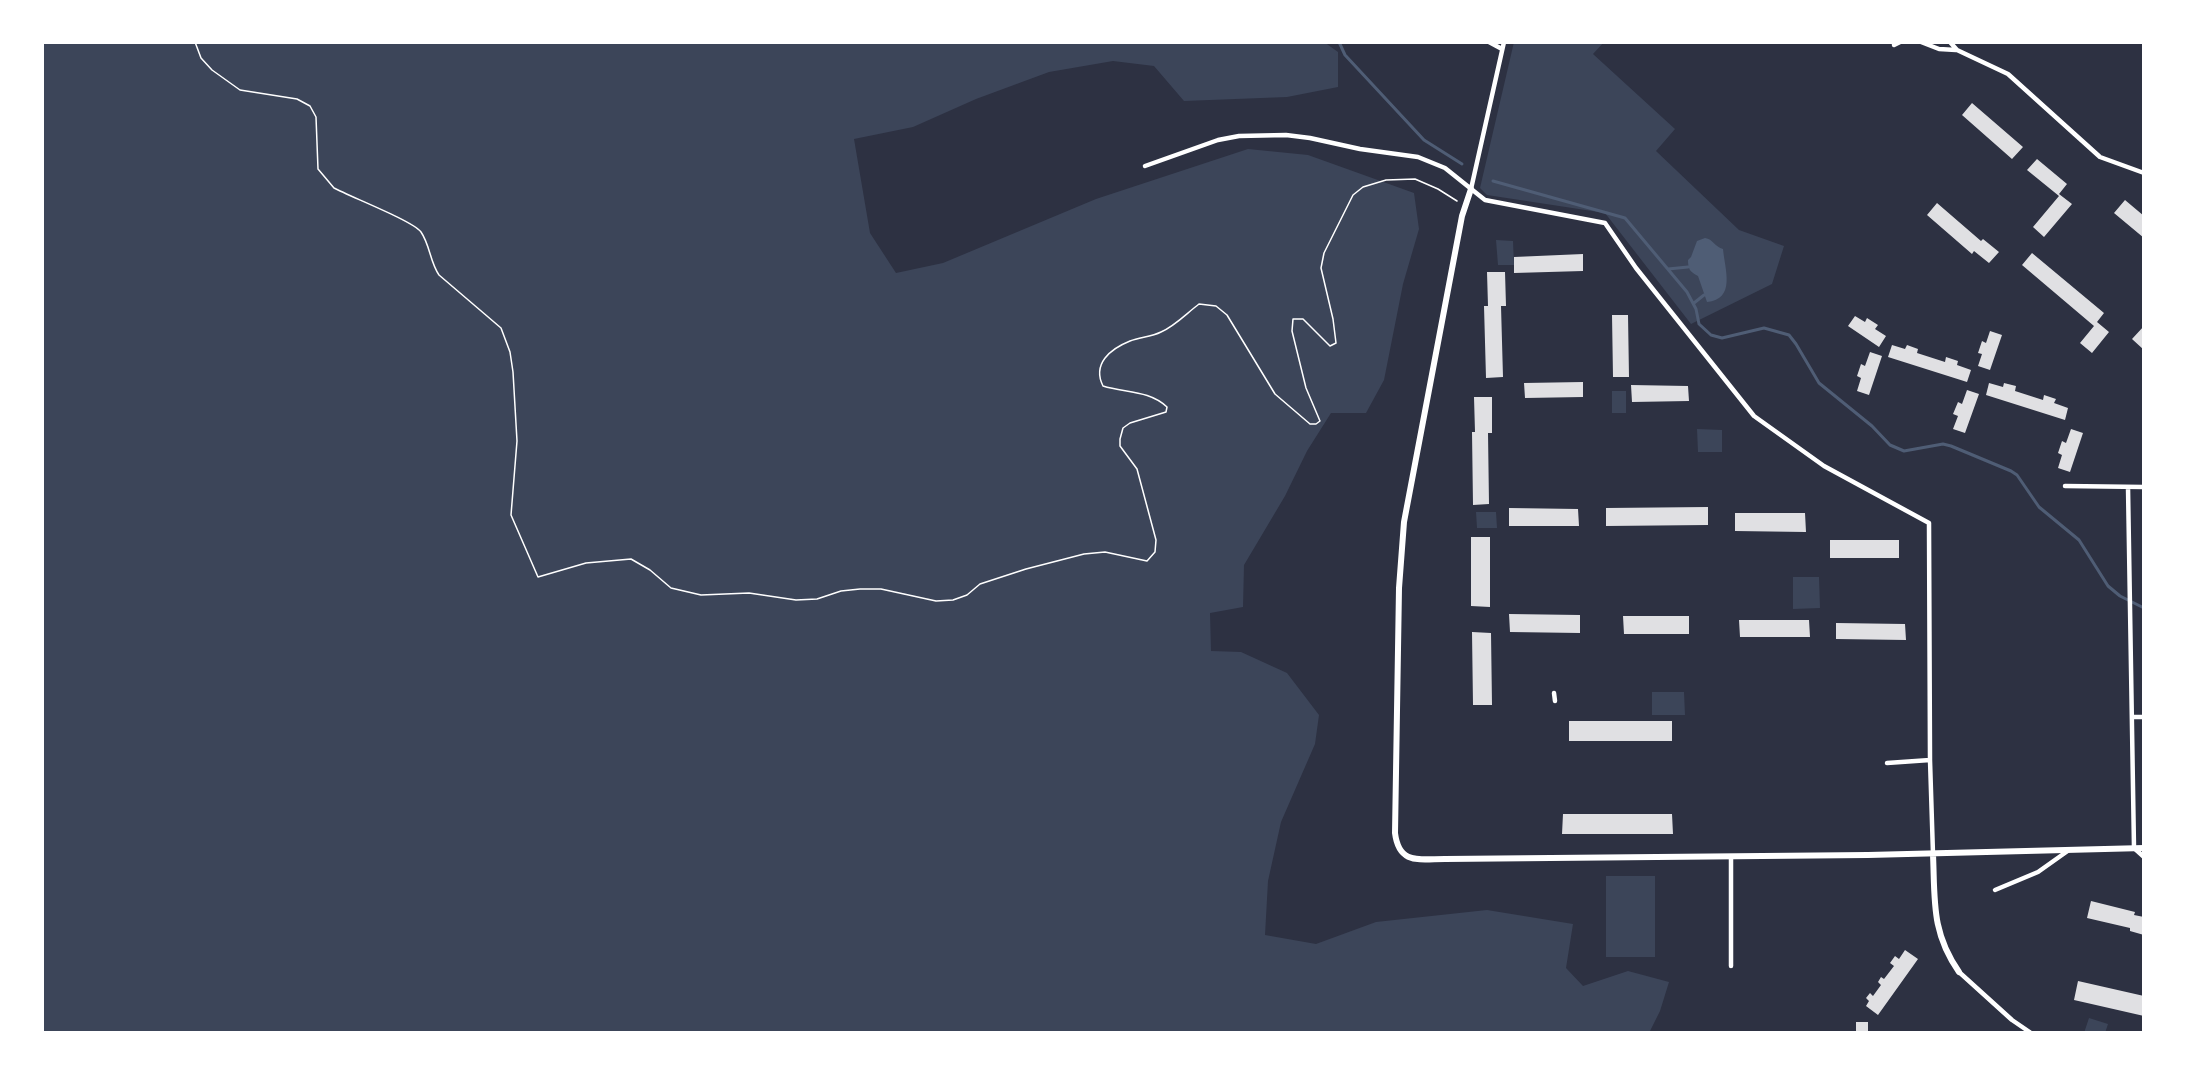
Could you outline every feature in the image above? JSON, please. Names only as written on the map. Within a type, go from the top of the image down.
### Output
[{"type":"street","points":[[1489,42],[1502,49]]},
{"type":"street","points":[[1504,42],[1471,189],[1465,206],[1404,522],[1399,600],[1395,833],[1397,848],[1404,855],[1414,859],[1933,854],[2144,848]]},
{"type":"street","points":[[1894,45],[1900,42]]},
{"type":"street","points":[[1921,42],[1939,49],[1957,50],[2008,74],[2100,156],[2144,173]]},
{"type":"street","points":[[1950,42],[1957,50]]},
{"type":"street","points":[[1144,166],[1218,140],[1239,136],[1286,135],[1418,157],[1445,168],[1485,200],[1605,223],[1636,268],[1754,416],[1824,466],[1929,523],[1930,760],[1935,918],[1946,950],[1959,972],[1984,997],[2031,1033]]},
{"type":"street","points":[[2065,486],[2144,487]]},
{"type":"street","points":[[2128,487],[2134,848],[2144,857]]},
{"type":"street","points":[[1554,693],[1555,701]]},
{"type":"street","points":[[2132,717],[2144,717]]},
{"type":"street","points":[[1887,762],[1930,760]]},
{"type":"street","points":[[1995,890],[2038,872],[2069,850]]},
{"type":"street","points":[[1731,856],[1731,966]]},
{"type":"path","points":[[195,42],[201,58],[212,70],[240,90],[297,99],[310,106],[316,117],[318,169],[327,180],[334,188],[409,223],[421,232],[434,267],[440,275],[501,328],[510,352],[516,418],[517,441],[511,515],[538,577],[586,563],[631,559],[650,570],[671,588],[701,595],[749,592],[796,600],[817,599],[842,591],[881,589],[936,601],[953,600],[967,595],[980,584],[1084,554],[1105,552],[1147,561],[1155,552],[1156,540],[1137,469],[1120,446],[1120,439],[1123,428],[1130,423],[1166,412],[1167,407],[1158,399],[1103,386],[1099,377],[1100,366],[1108,354],[1130,341],[1164,331],[1199,304],[1216,306],[1227,315],[1275,394],[1310,424],[1316,424],[1320,421],[1306,388],[1292,331],[1293,319],[1303,319],[1330,346],[1336,343],[1321,268],[1324,253],[1353,195],[1363,187],[1386,180],[1415,179],[1438,189],[1465,206]]},
{"type":"shaded area","points":[[42,42],[1324,42],[1338,52],[1338,87],[1287,97],[1184,101],[1154,66],[1113,61],[1049,72],[976,99],[913,127],[854,139],[870,233],[896,273],[943,263],[1096,199],[1248,149],[1308,155],[1414,193],[1419,229],[1403,284],[1384,380],[1366,413],[1331,413],[1307,451],[1285,496],[1244,565],[1243,607],[1210,613],[1211,651],[1241,652],[1287,673],[1319,715],[1315,744],[1281,822],[1268,881],[1265,935],[1316,944],[1376,922],[1487,910],[1573,924],[1566,968],[1583,986],[1628,971],[1669,982],[1660,1011],[1649,1033],[42,1033]]},
{"type":"shaded area","points":[[1514,42],[1604,42],[1593,54],[1675,129],[1656,151],[1739,230],[1784,246],[1772,284],[1691,324],[1605,213],[1487,195],[1480,188]]},
{"type":"shaded area","points":[[1705,238],[1723,249],[1727,282],[1722,295],[1716,300],[1707,302],[1698,276],[1688,266],[1688,260],[1697,241]]},
{"type":"shaded area","points":[[1496,240],[1513,241],[1514,265],[1498,265]]},
{"type":"shaded area","points":[[1612,391],[1626,391],[1626,413],[1612,413]]},
{"type":"shaded area","points":[[1697,429],[1722,430],[1722,452],[1698,452]]},
{"type":"shaded area","points":[[1476,512],[1496,512],[1497,528],[1477,528]]},
{"type":"shaded area","points":[[1793,577],[1819,577],[1820,608],[1793,609]]},
{"type":"shaded area","points":[[1652,692],[1684,692],[1685,715],[1652,715]]},
{"type":"shaded area","points":[[1606,876],[1655,876],[1655,957],[1606,957]]},
{"type":"shaded area","points":[[2089,1018],[2108,1024],[2105,1033],[2084,1033]]},
{"type":"building","points":[[1972,103],[2023,147],[2012,159],[1962,115]]},
{"type":"building","points":[[2037,159],[2067,184],[2059,194],[2072,204],[2044,237],[2033,227],[2059,196],[2027,170]]},
{"type":"building","points":[[2125,200],[2144,216],[2144,238],[2114,213]]},
{"type":"building","points":[[1937,203],[1981,241],[1983,239],[1999,252],[1989,263],[1974,251],[1972,254],[1927,215]]},
{"type":"building","points":[[2032,253],[2104,313],[2097,322],[2109,332],[2092,353],[2080,343],[2094,326],[2022,265]]},
{"type":"building","points":[[1583,254],[1583,271],[1514,273],[1514,257]]},
{"type":"building","points":[[1487,272],[1505,272],[1506,306],[1501,306],[1503,377],[1486,378],[1484,306],[1488,306]]},
{"type":"building","points":[[1612,315],[1628,315],[1629,377],[1613,377]]},
{"type":"building","points":[[1855,316],[1865,322],[1867,318],[1878,325],[1875,329],[1886,336],[1879,347],[1848,326]]},
{"type":"building","points":[[2144,326],[2144,350],[2132,339]]},
{"type":"building","points":[[1990,331],[2002,335],[1990,370],[1978,366],[1982,354],[1978,353],[1982,341],[1986,343]]},
{"type":"building","points":[[1892,345],[1905,349],[1907,345],[1918,349],[1917,353],[1945,362],[1946,357],[1958,361],[1957,365],[1971,370],[1967,382],[1888,357]]},
{"type":"building","points":[[1870,352],[1882,356],[1869,395],[1857,391],[1861,378],[1857,376],[1861,364],[1865,366]]},
{"type":"building","points":[[1583,382],[1583,397],[1525,398],[1524,383]]},
{"type":"building","points":[[1989,383],[2003,387],[2004,383],[2016,386],[2015,391],[2043,400],[2044,395],[2056,399],[2054,403],[2068,408],[2065,420],[1986,395]]},
{"type":"building","points":[[1631,385],[1688,386],[1689,401],[1632,402]]},
{"type":"building","points":[[1967,390],[1979,394],[1965,433],[1953,429],[1958,416],[1953,414],[1958,402],[1962,404]]},
{"type":"building","points":[[1474,397],[1492,397],[1492,433],[1488,433],[1489,504],[1473,505]]},
{"type":"building","points":[[2071,429],[2083,433],[2070,472],[2058,468],[2062,455],[2058,453],[2062,441],[2066,443]]},
{"type":"building","points":[[1708,507],[1708,525],[1606,526],[1606,508]]},
{"type":"building","points":[[1509,508],[1578,509],[1579,526],[1509,526]]},
{"type":"building","points":[[1735,513],[1805,513],[1806,532],[1735,531]]},
{"type":"building","points":[[1471,537],[1490,537],[1490,607],[1471,606]]},
{"type":"building","points":[[1830,540],[1899,540],[1899,558],[1830,558]]},
{"type":"building","points":[[1509,614],[1580,615],[1580,633],[1510,632]]},
{"type":"building","points":[[1623,616],[1689,616],[1689,634],[1624,634]]},
{"type":"building","points":[[1739,620],[1809,620],[1810,637],[1740,637]]},
{"type":"building","points":[[1836,623],[1905,624],[1906,640],[1836,639]]},
{"type":"building","points":[[1472,632],[1491,633],[1492,705],[1473,705]]},
{"type":"building","points":[[1569,721],[1672,721],[1672,741],[1569,741]]},
{"type":"building","points":[[1563,814],[1672,814],[1673,834],[1562,834]]},
{"type":"building","points":[[2091,901],[2135,912],[2134,915],[2144,917],[2144,935],[2130,931],[2130,928],[2087,918]]},
{"type":"building","points":[[1905,950],[1918,959],[1878,1015],[1866,1006],[1869,1001],[1866,998],[1870,993],[1873,996],[1881,985],[1878,982],[1881,977],[1884,979],[1894,966],[1890,963],[1895,956],[1899,959]]},
{"type":"building","points":[[2078,981],[2144,996],[2144,1016],[2074,1000]]},
{"type":"building","points":[[1856,1022],[1868,1022],[1868,1033],[1856,1033]]},
{"type":"waterway","points":[[1339,42],[1345,55],[1424,140],[1462,164]]},
{"type":"waterway","points":[[1493,181],[1625,218],[1687,292],[1696,309],[1699,324],[1711,335],[1722,338],[1764,328],[1789,335],[1819,383],[1872,426],[1890,445],[1904,451],[1943,444],[2011,471],[2017,475],[2039,507],[2079,540],[2108,586],[2120,596],[2144,608]]},
{"type":"waterway","points":[[1668,269],[1688,267]]},
{"type":"waterway","points":[[1694,303],[1704,295]]}]
